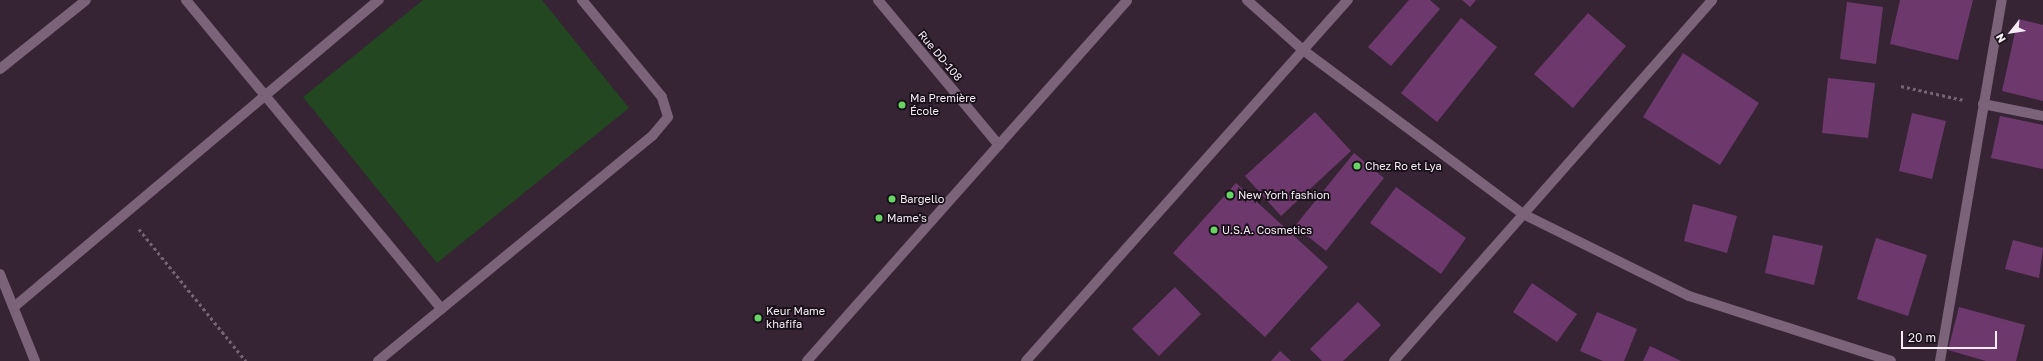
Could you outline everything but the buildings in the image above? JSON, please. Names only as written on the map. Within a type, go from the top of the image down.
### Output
[{"type":"street","points":[[0,69],[86,0]]},
{"type":"street","points":[[186,0],[442,309]]},
{"type":"street","points":[[14,307],[379,0]]},
{"type":"street","points":[[378,361],[653,136],[668,117],[662,97],[582,0]]},
{"type":"street","name":"Rue DD-108","points":[[878,0],[998,145]]},
{"type":"street","points":[[806,361],[1126,0]]},
{"type":"street","points":[[1247,0],[1304,50],[1523,214],[1689,296],[1891,361]]},
{"type":"street","points":[[1026,361],[1348,0]]},
{"type":"street","points":[[1394,361],[1712,0]]},
{"type":"street","points":[[1940,361],[2002,0]]},
{"type":"street","points":[[1983,104],[2043,116]]},
{"type":"street","points":[[0,274],[35,361]]},
{"type":"path","points":[[1901,86],[1983,104]]},
{"type":"path","points":[[126,213],[246,361]]},
{"type":"green space","points":[[423,0],[542,0],[629,108],[437,263],[303,97]]},
{"type":"place","name":"Ma Première École","points":[[902,105]]},
{"type":"place","name":"Chez Ro et Lya","points":[[1357,166]]},
{"type":"place","name":"New Yorh fashion","points":[[1230,195]]},
{"type":"place","name":"Bargello","points":[[892,199]]},
{"type":"place","name":"Mame's","points":[[879,218]]},
{"type":"place","name":"U.S.A. Cosmetics","points":[[1214,230]]},
{"type":"place","name":"Keur Mame khafifa","points":[[758,318]]}]
